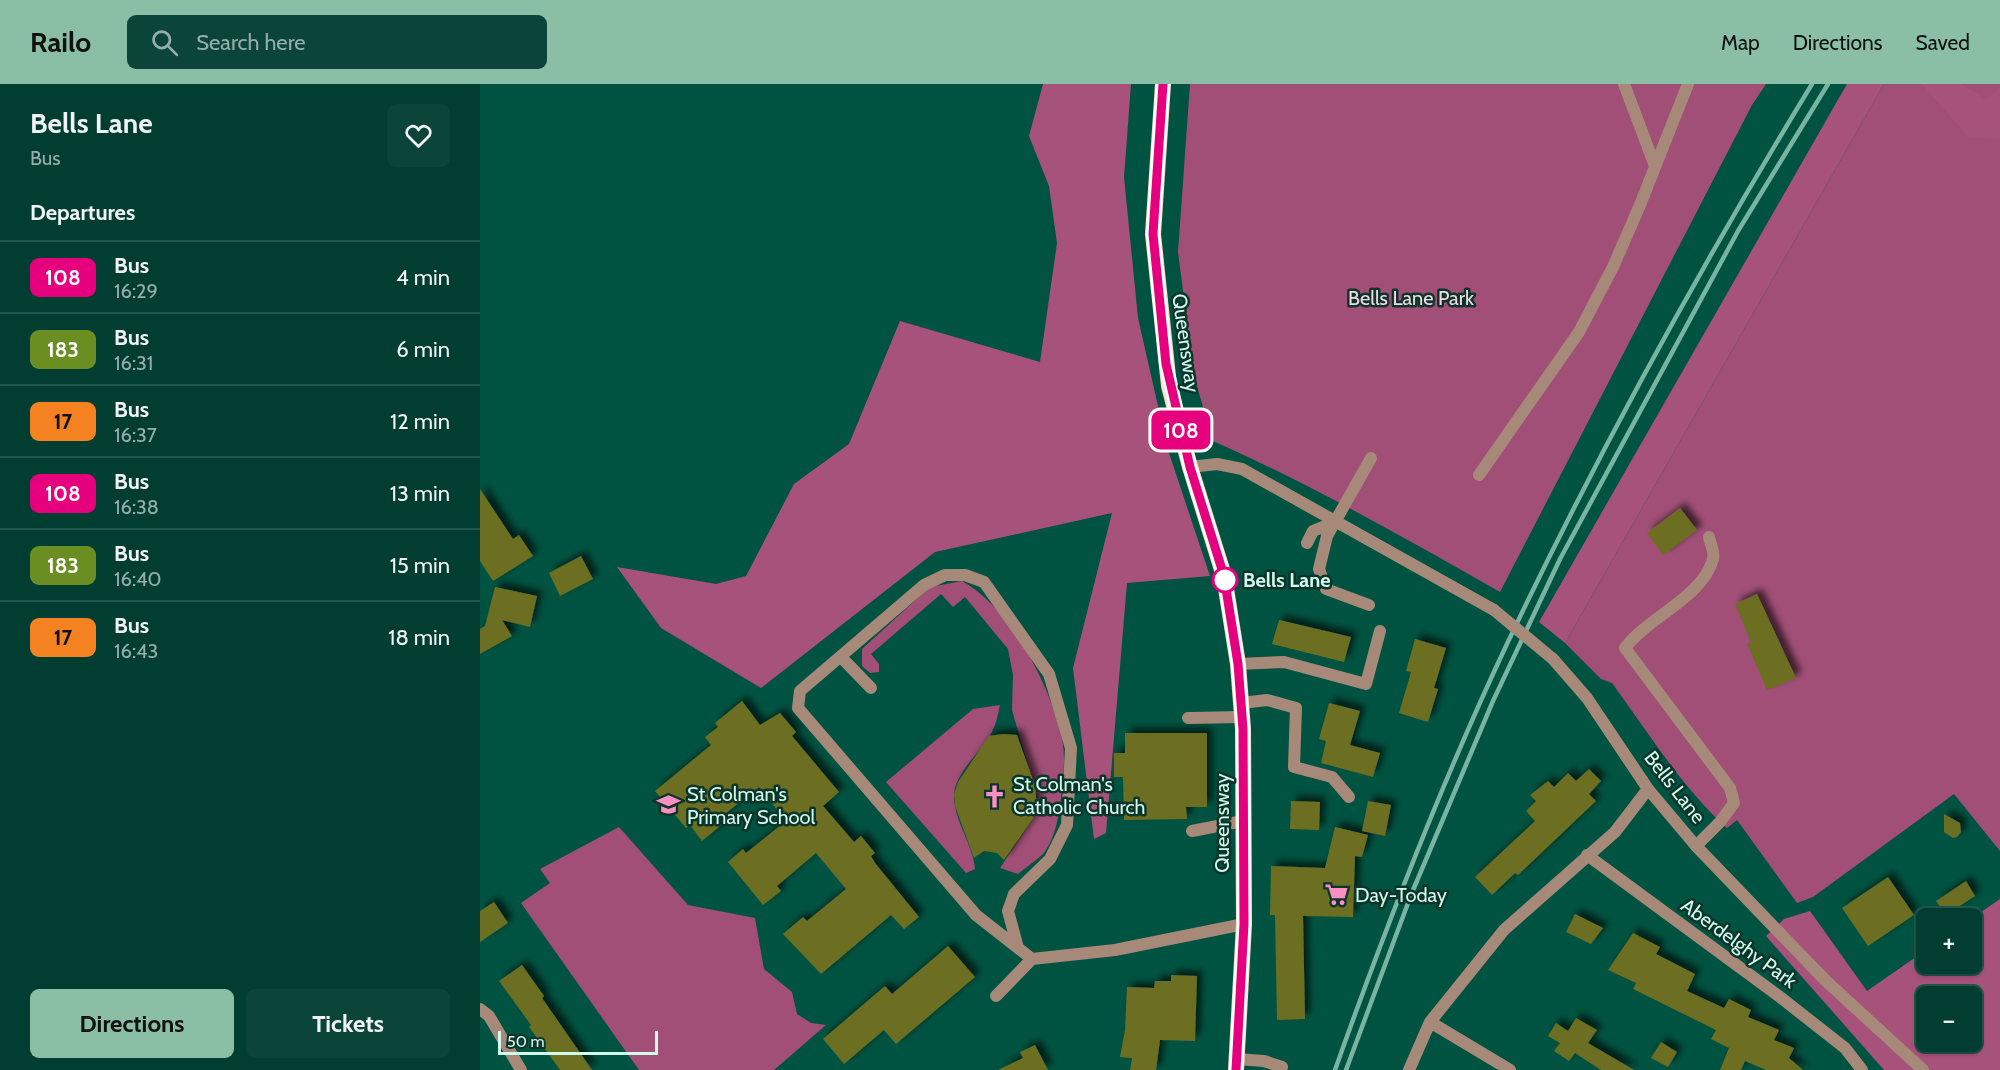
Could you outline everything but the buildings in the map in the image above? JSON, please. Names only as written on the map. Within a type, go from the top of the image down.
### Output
[{"type":"highway","name":"Queensway","points":[[1163,84],[1153,234],[1155,277],[1169,386],[1190,467],[1224,576],[1238,664],[1242,710],[1244,924],[1236,1064]]},
{"type":"street","points":[[1624,84],[1655,166]]},
{"type":"street","points":[[1479,475],[1579,332],[1613,267],[1688,84]]},
{"type":"street","points":[[1369,605],[1326,589],[1318,570],[1335,522],[1371,458]]},
{"type":"street","name":"Bells Lane","points":[[1190,467],[1217,464],[1242,469],[1494,610],[1553,658],[1587,698],[1645,784],[1696,846],[1825,980],[1923,1070]]},
{"type":"street","points":[[1307,543],[1313,531],[1335,522]]},
{"type":"street","points":[[1696,846],[1730,811],[1734,803],[1730,788],[1625,648],[1635,634],[1701,583],[1714,558],[1709,537]]},
{"type":"street","points":[[1017,948],[1008,911],[1014,894],[1050,858],[1067,825],[1071,748],[1049,674],[984,582],[965,575],[945,575],[924,585],[800,691],[798,708],[976,915],[1017,948],[1032,959]]},
{"type":"street","points":[[1238,664],[1284,662],[1366,684],[1380,631]]},
{"type":"street","points":[[841,657],[871,688]]},
{"type":"street","points":[[1188,718],[1242,710],[1267,700],[1296,708],[1294,767],[1332,777],[1349,797]]},
{"type":"street","points":[[1409,1070],[1431,1022],[1504,930],[1615,832],[1645,784]]},
{"type":"street","points":[[1192,831],[1243,821]]},
{"type":"street","name":"Aberdelghy Park","points":[[1587,855],[1780,997],[1845,1048],[1862,1070]]},
{"type":"street","points":[[996,996],[1032,959],[1115,950],[1244,924]]},
{"type":"street","points":[[480,1009],[489,1016],[521,1070]]},
{"type":"street","points":[[1431,1022],[1510,1070]]},
{"type":"street","points":[[1236,1064],[1264,1061],[1281,1067]]},
{"type":"green space","name":"Bells Lane Park","points":[[1190,84],[1766,84],[1752,105],[1500,592],[1322,494],[1213,441],[1194,376],[1178,252]]},
{"type":"green space","points":[[1884,84],[2000,84],[2000,851],[1954,794],[1813,897],[1797,903],[1737,820],[1727,828],[1711,812],[1666,759],[1612,683],[1601,679],[1565,643]]},
{"type":"green space","points":[[962,581],[996,609],[1026,650],[1049,696],[1062,739],[1063,776],[1059,812],[1053,835],[1043,854],[1018,874],[1000,868],[1034,817],[1037,797],[1012,710],[1013,675],[1008,649],[965,597],[953,607],[941,594],[871,654],[879,664],[879,672],[870,673],[862,666],[862,649],[930,587]]},
{"type":"green space","points":[[1000,705],[992,732],[963,771],[955,787],[957,814],[974,860],[975,869],[966,873],[886,782],[973,709]]},
{"type":"green space","points":[[619,827],[688,905],[755,918],[764,969],[792,992],[797,1014],[811,1023],[826,1025],[774,1070],[639,1070],[521,903],[550,883],[540,869]]},
{"type":"shaded area","points":[[1043,84],[1131,84],[1124,177],[1138,318],[1168,450],[1210,576],[1127,583],[1106,833],[1094,839],[1073,668],[1112,513],[935,552],[761,688],[661,628],[617,567],[716,584],[746,576],[794,484],[849,444],[900,321],[1040,362],[1057,243],[1049,186],[1029,136]]},
{"type":"shaded area","points":[[1847,84],[1884,84],[1565,643],[1539,622]]},
{"type":"shaded area","points":[[1922,84],[1961,84],[1985,99],[2000,88],[2000,140],[1967,136]]},
{"type":"shaded area","points":[[2000,899],[2000,1070],[1884,1070],[1766,936],[1784,919],[1810,911],[1867,991],[1916,957],[1916,974],[1982,974],[1982,911]]},
{"type":"railway","points":[[1335,1070],[1394,909],[1437,803],[1506,646],[1577,502],[1652,360],[1730,221],[1812,84]]},
{"type":"railway","points":[[1346,1070],[1411,895],[1493,701],[1560,559],[1738,231],[1828,84]]},
{"type":"bus line","name":"108","points":[[1163,84],[1153,234],[1155,277],[1169,386],[1190,467],[1224,576],[1238,664],[1243,729],[1244,950],[1236,1070]]},
{"type":"place","name":"Bells Lane","points":[[1225,580]]},
{"type":"place","name":"St Colman's Catholic Church","points":[[995,796]]},
{"type":"place","name":"St Colman's Primary School","points":[[669,805]]},
{"type":"place","name":"Day-Today","points":[[1337,895]]}]
